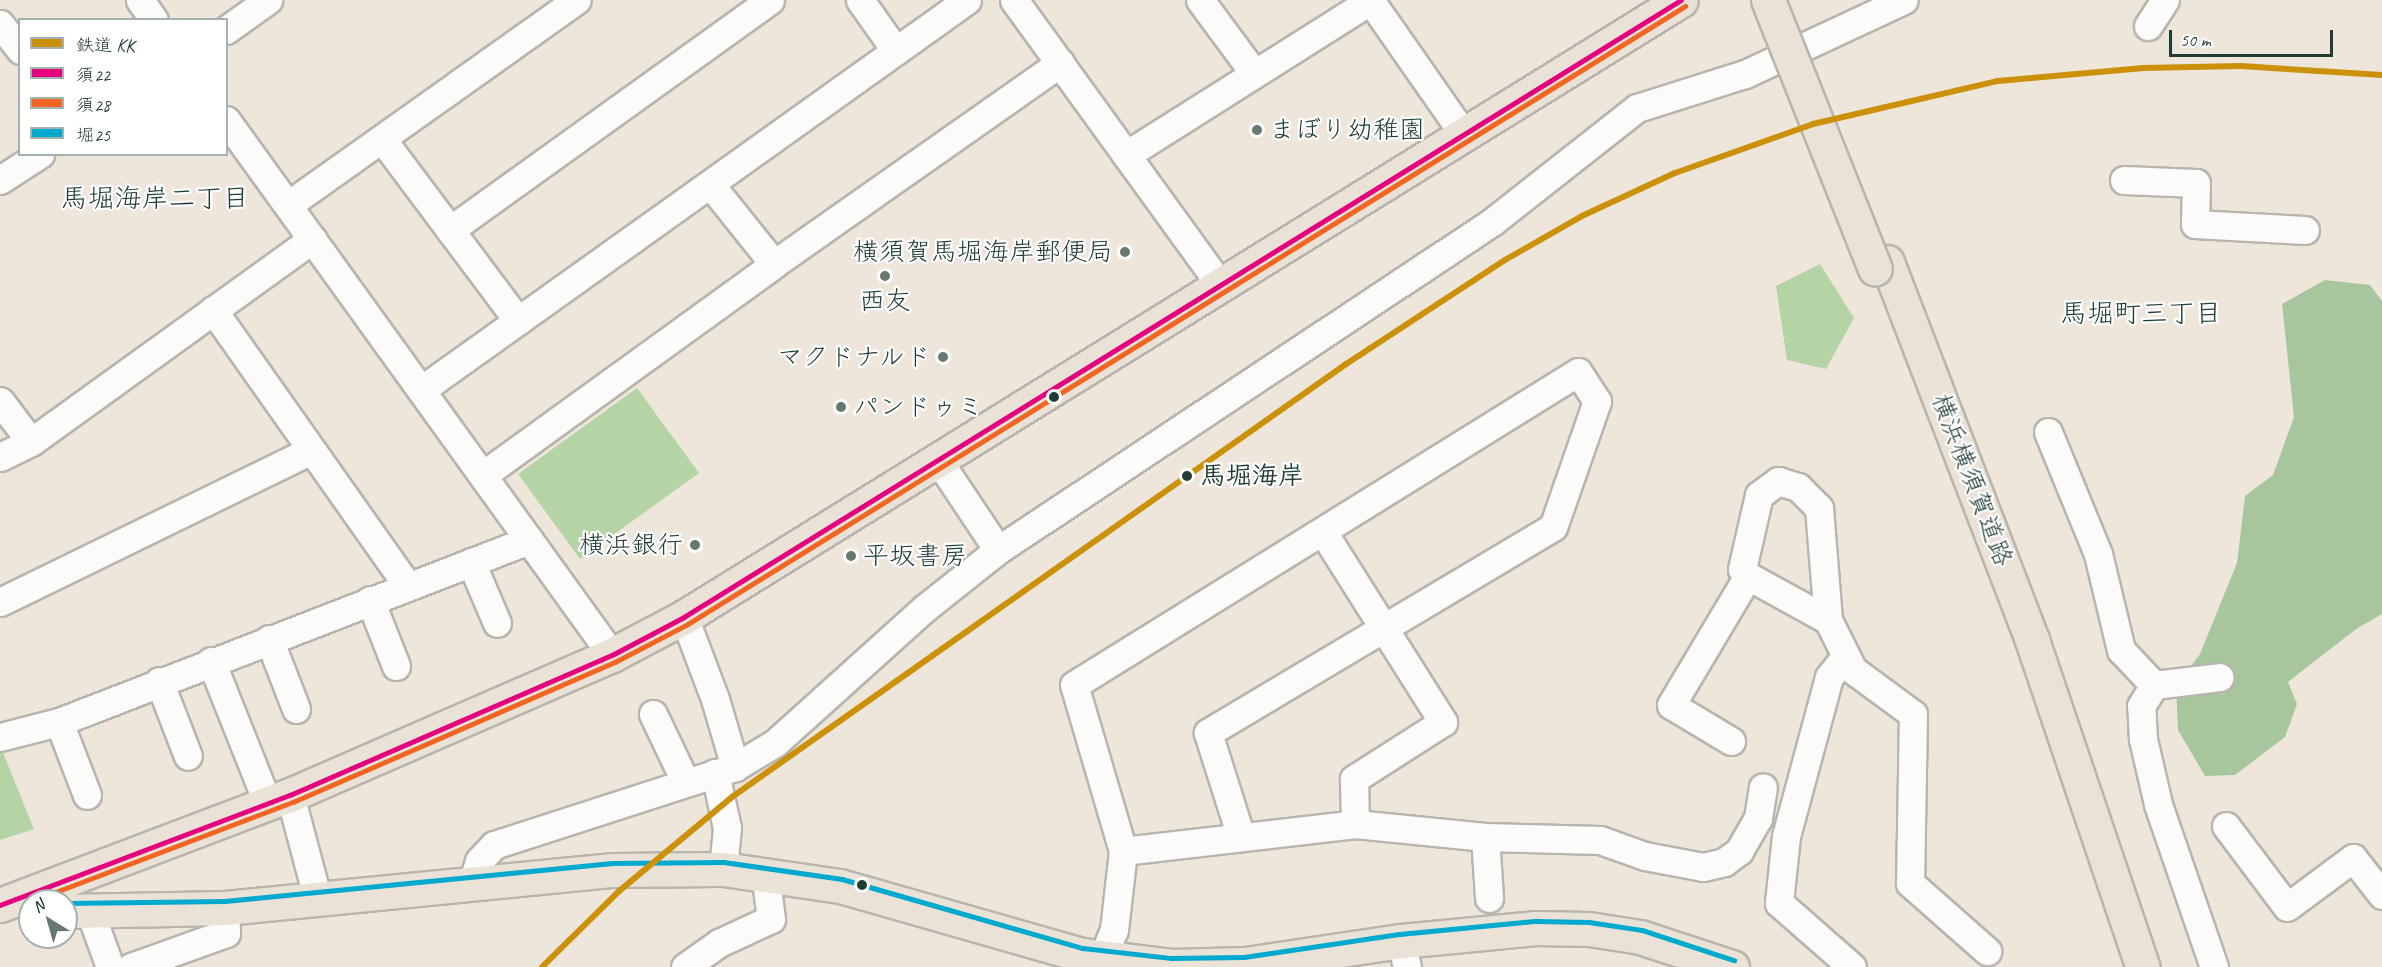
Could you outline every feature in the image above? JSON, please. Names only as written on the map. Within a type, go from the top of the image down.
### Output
[{"type":"main road","points":[[10,900],[279,800],[612,655],[684,617],[1682,0]]},
{"type":"main road","name":"横浜横須賀道路","points":[[1768,0],[1881,266],[2032,640],[2143,967]]},
{"type":"main road","name":"横浜横須賀道路","points":[[1782,0],[2042,707],[2129,967]]},
{"type":"main road","points":[[78,912],[225,908],[613,870],[723,869],[765,872],[840,886],[1086,960],[1171,966],[1245,964],[1404,954],[1536,927],[1589,928],[1640,937],[1732,967]]},
{"type":"street","points":[[140,0],[153,18]]},
{"type":"street","points":[[232,16],[268,0]]},
{"type":"street","points":[[288,205],[576,0]]},
{"type":"street","points":[[450,230],[770,0]]},
{"type":"street","points":[[860,0],[896,51]]},
{"type":"street","points":[[421,390],[967,0]]},
{"type":"street","points":[[1014,0],[1221,286]]},
{"type":"street","points":[[1200,0],[1254,74]]},
{"type":"street","points":[[1126,155],[1370,0],[1465,136]]},
{"type":"street","points":[[472,883],[479,861],[494,845],[685,781],[725,770],[783,736],[925,608],[998,550],[1482,229],[1637,108],[1745,75],[1904,0]]},
{"type":"street","points":[[2148,26],[2165,0]]},
{"type":"street","points":[[0,24],[18,47]]},
{"type":"street","points":[[483,475],[774,264],[1060,63]]},
{"type":"street","points":[[228,123],[612,655]]},
{"type":"street","points":[[381,139],[518,321]]},
{"type":"street","points":[[0,180],[37,156]]},
{"type":"street","points":[[2124,180],[2196,183],[2195,224],[2305,230]]},
{"type":"street","points":[[710,184],[774,264]]},
{"type":"street","points":[[0,457],[31,442],[312,239]]},
{"type":"street","points":[[213,310],[309,451],[407,585]]},
{"type":"street","points":[[1086,960],[1114,930],[1123,851],[1074,685],[1578,372],[1597,401],[1553,527],[1208,733],[1241,837]]},
{"type":"street","points":[[0,401],[31,442]]},
{"type":"street","points":[[2048,432],[2101,543],[2121,650],[2154,685]]},
{"type":"street","points":[[0,602],[309,451]]},
{"type":"street","points":[[938,460],[998,550]]},
{"type":"street","points":[[1828,620],[1748,576],[1742,569],[1759,495],[1778,481],[1798,487],[1819,508],[1828,620],[1844,658],[1853,670],[1913,714],[1910,883],[1987,951]]},
{"type":"street","points":[[1323,532],[1443,722],[1354,779],[1355,824]]},
{"type":"street","points":[[3,728],[59,722],[159,681],[529,540]]},
{"type":"street","points":[[471,562],[497,624]]},
{"type":"street","points":[[1731,741],[1671,705],[1748,576]]},
{"type":"street","points":[[370,600],[396,666]]},
{"type":"street","points":[[684,617],[716,699],[725,770],[727,828],[723,869]]},
{"type":"street","points":[[269,639],[296,709]]},
{"type":"street","points":[[1844,658],[1829,677],[1786,836],[1779,903],[1852,967]]},
{"type":"street","points":[[211,661],[279,800],[318,900]]},
{"type":"street","points":[[2154,685],[2220,677]]},
{"type":"street","points":[[159,681],[188,756]]},
{"type":"street","points":[[2154,685],[2141,706],[2143,739],[2158,804],[2214,967]]},
{"type":"street","points":[[653,714],[685,781]]},
{"type":"street","points":[[59,722],[87,795]]},
{"type":"street","points":[[1123,851],[1355,824],[1485,837],[1600,840],[1645,856],[1703,867],[1732,856],[1751,832],[1763,787]]},
{"type":"street","points":[[2226,826],[2287,907],[2354,858],[2382,895]]},
{"type":"street","points":[[1751,832],[1786,836]]},
{"type":"street","points":[[1485,837],[1489,898]]},
{"type":"street","points":[[685,967],[719,943],[771,919],[765,872]]},
{"type":"street","points":[[131,967],[226,933],[225,908]]},
{"type":"street","points":[[78,912],[110,967]]},
{"type":"green space","points":[[1820,264],[1854,318],[1826,369],[1787,360],[1776,286]]},
{"type":"green space","points":[[2325,280],[2370,285],[2382,301],[2382,614],[2356,629],[2288,682],[2297,704],[2285,737],[2235,775],[2205,776],[2178,730],[2176,686],[2200,654],[2237,563],[2245,496],[2273,475],[2294,417],[2282,304]]},
{"type":"green space","points":[[637,388],[699,473],[580,559],[518,474]]},
{"type":"green space","points":[[0,745],[34,829],[0,840]]},
{"type":"rail line","name":"KK","points":[[542,967],[618,892],[732,797],[1346,364],[1505,260],[1584,215],[1675,173],[1813,124],[1998,81],[2143,68],[2241,66],[2382,75]]},
{"type":"transit line","name":"須22","points":[[0,905],[290,795],[612,655],[684,617],[1681,0]]},
{"type":"transit line","name":"須28","points":[[64,889],[293,802],[615,662],[688,624],[1685,6]]},
{"type":"transit line","name":"堀25","points":[[78,903],[225,901],[612,863],[724,862],[842,879],[1083,948],[1171,958],[1244,957],[1400,934],[1536,921],[1589,922],[1642,930],[1734,960]]},
{"type":"place","name":"まぼり幼稚園","points":[[1257,130]]},
{"type":"place","name":"横須賀馬堀海岸郵便局","points":[[1125,252]]},
{"type":"place","name":"西友","points":[[885,276]]},
{"type":"place","name":"マクドナルド","points":[[943,357]]},
{"type":"place","name":"パンドゥミ","points":[[841,407]]},
{"type":"place","name":"馬堀海岸","points":[[1187,476]]},
{"type":"place","name":"横浜銀行","points":[[695,545]]},
{"type":"place","name":"平坂書房","points":[[851,556]]},
{"type":"district","name":"馬堀海岸二丁目","points":[[155,199]]},
{"type":"district","name":"馬堀町三丁目","points":[[2141,314]]}]
